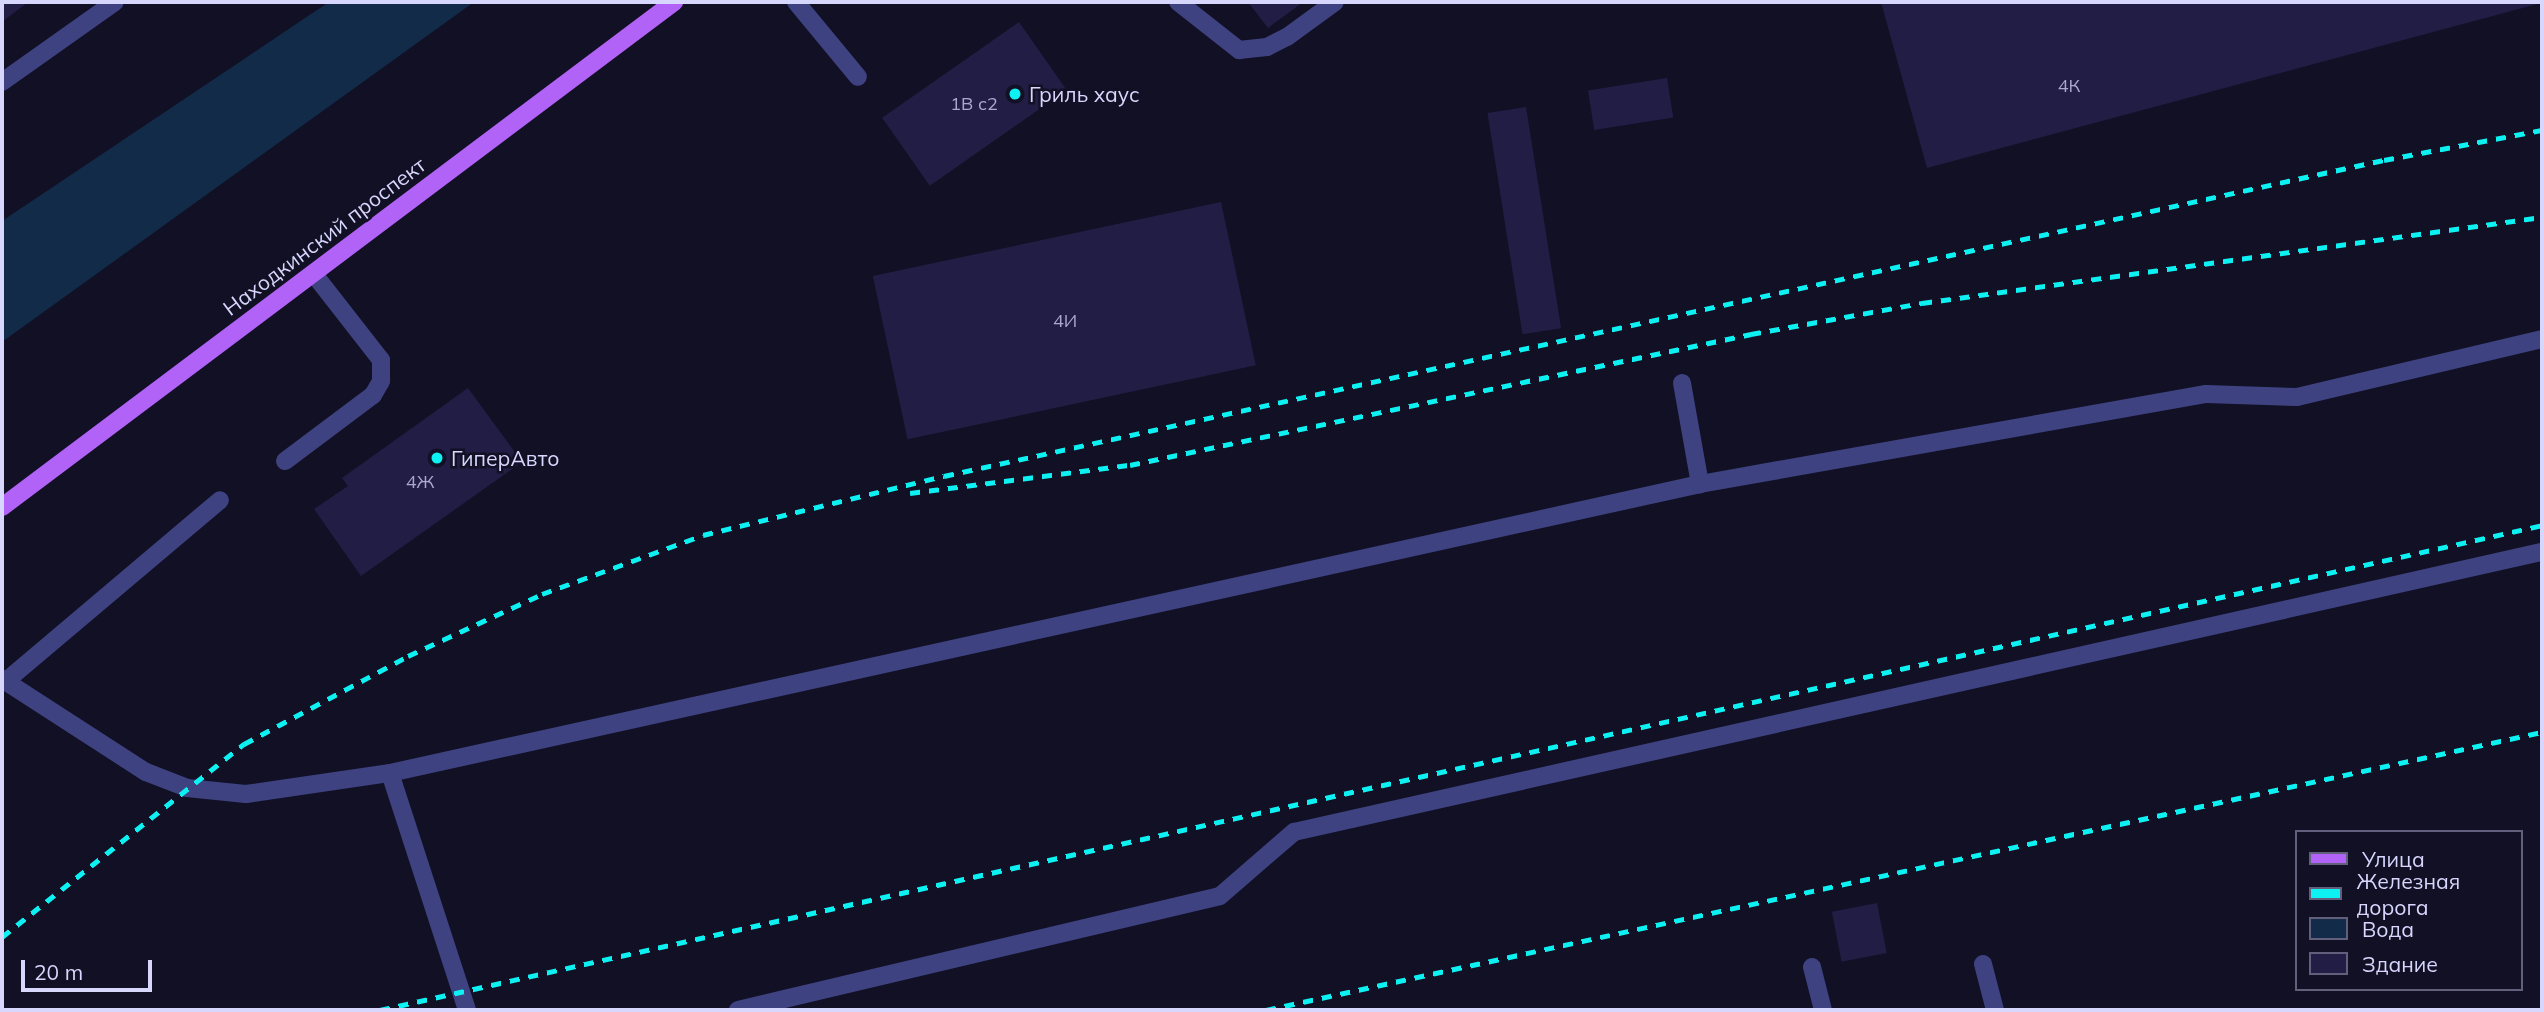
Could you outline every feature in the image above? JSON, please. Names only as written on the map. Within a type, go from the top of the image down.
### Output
[{"type":"main road","name":"Находкинский проспект","points":[[2,507],[674,2]]},
{"type":"street","points":[[2,82],[115,2]]},
{"type":"street","points":[[796,2],[858,77]]},
{"type":"street","points":[[1178,2],[1239,50],[1267,47],[1287,37],[1335,2]]},
{"type":"street","points":[[285,461],[373,395],[381,381],[381,360],[313,273]]},
{"type":"street","points":[[220,500],[4,680],[146,772],[187,789],[246,794],[390,773],[1700,484],[2206,394],[2297,397],[2542,339]]},
{"type":"street","points":[[1682,383],[1700,484]]},
{"type":"street","points":[[738,1010],[1220,896],[1294,832],[2542,552]]},
{"type":"street","points":[[390,773],[467,1010]]},
{"type":"street","points":[[1983,964],[1995,1010]]},
{"type":"street","points":[[1812,967],[1823,1010]]},
{"type":"water","points":[[329,2],[474,2],[2,342],[2,221]]},
{"type":"building","points":[[2,2],[28,2],[2,22]]},
{"type":"building","points":[[1248,2],[1303,2],[1268,28]]},
{"type":"building","points":[[1881,2],[2541,2],[2541,3],[1927,168]]},
{"type":"building","points":[[1019,22],[1067,90],[930,186],[882,118]]},
{"type":"building","points":[[1667,78],[1673,118],[1594,130],[1588,91]]},
{"type":"building","points":[[1526,107],[1561,328],[1523,334],[1487,113]]},
{"type":"building","points":[[1221,202],[1256,365],[908,439],[873,276]]},
{"type":"building","points":[[468,388],[522,462],[361,576],[314,509],[348,486],[342,478]]},
{"type":"building","points":[[1877,903],[1887,953],[1842,962],[1832,912]]},
{"type":"railway","points":[[2,937],[244,744],[408,656],[542,594],[703,535],[944,476],[2384,160],[2542,130]]},
{"type":"railway","points":[[910,493],[1130,465],[1751,334],[1922,303],[2542,217]]},
{"type":"railway","points":[[380,1010],[2542,525]]},
{"type":"railway","points":[[1266,1010],[2542,732]]},
{"type":"place","name":"Гриль хаус","points":[[1015,94]]},
{"type":"place","name":"ГиперАвто","points":[[437,458]]}]
